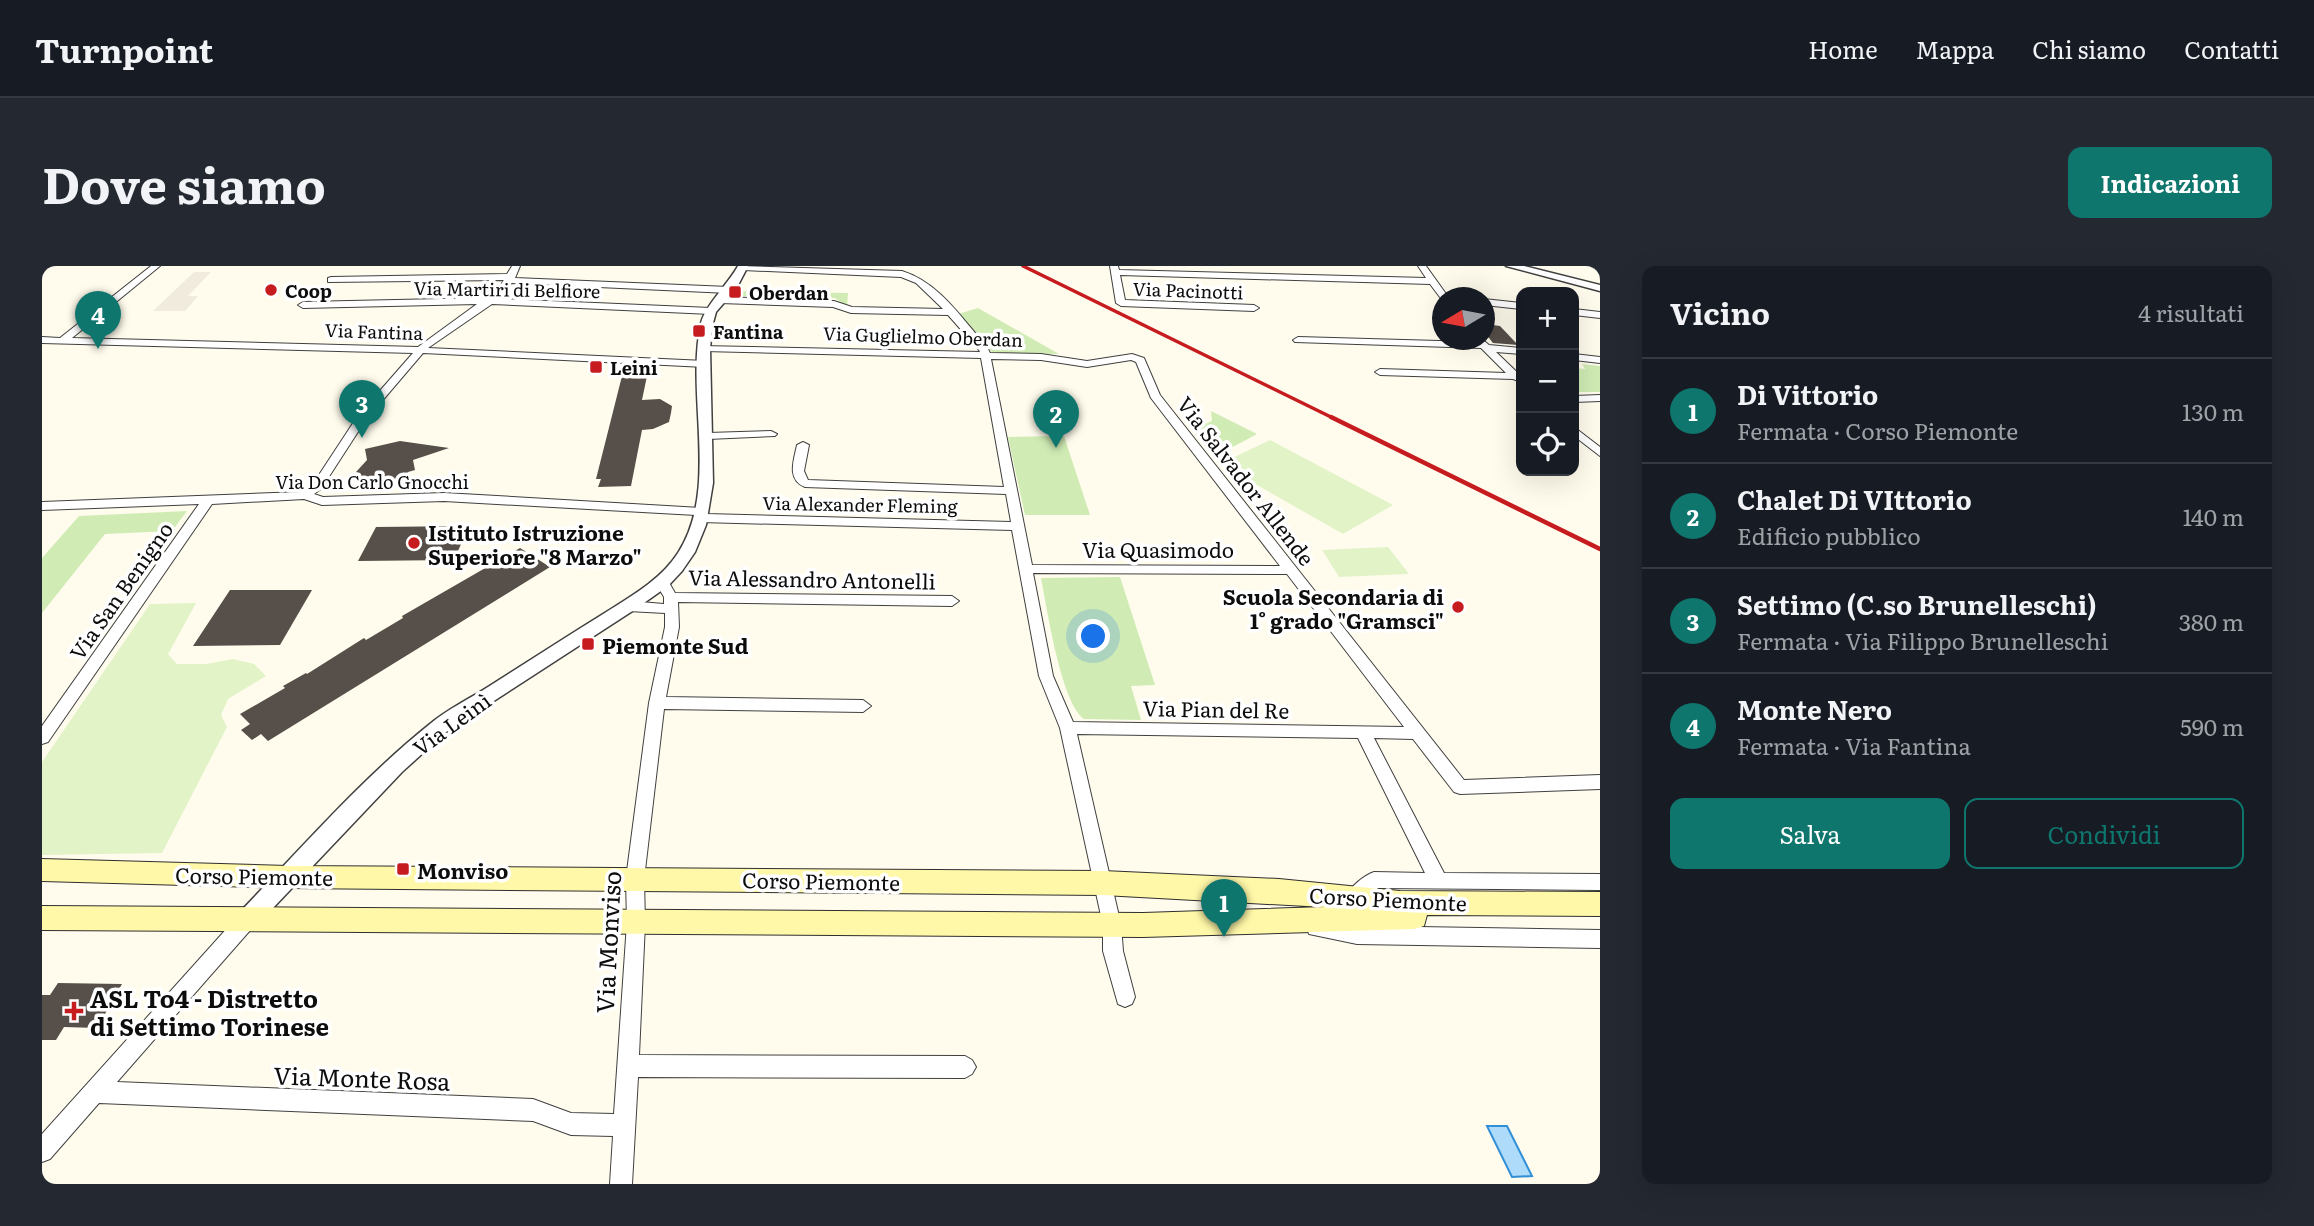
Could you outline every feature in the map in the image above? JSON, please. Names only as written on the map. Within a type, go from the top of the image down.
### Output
[{"type":"main road","name":"Corso Piemonte","points":[[42,870],[288,877],[1103,883],[1279,891],[1400,903],[1600,904]]},
{"type":"main road","name":"Corso Piemonte","points":[[42,918],[1112,925],[1409,917],[1600,919]]},
{"type":"street","points":[[62,341],[156,266]]},
{"type":"street","points":[[305,495],[317,486],[361,419],[427,342],[480,306],[499,297],[516,266],[338,270]]},
{"type":"street","points":[[743,266],[902,274],[926,286],[981,344],[1046,676],[1068,728],[1112,925],[1113,951],[1125,997]]},
{"type":"street","name":"Via Leinì","points":[[42,1152],[246,921],[395,766],[439,726],[628,606],[668,596],[701,515],[706,483],[708,436],[704,348],[711,311],[729,290],[743,266]]},
{"type":"street","points":[[1422,266],[1437,287]]},
{"type":"street","points":[[1511,266],[1600,288]]},
{"type":"street","points":[[1115,269],[1432,281]]},
{"type":"street","name":"Via Pacinotti","points":[[1115,269],[1121,303],[1254,308]]},
{"type":"street","points":[[331,280],[510,279],[729,290]]},
{"type":"street","points":[[720,300],[834,304],[851,310],[952,312]]},
{"type":"street","name":"Via Martiri di Belfiore","points":[[303,305],[492,302],[711,311]]},
{"type":"street","points":[[1495,303],[1516,305]]},
{"type":"street","points":[[1579,313],[1600,315]]},
{"type":"street","name":"Via Fantina","points":[[42,340],[420,350],[705,364]]},
{"type":"street","points":[[1298,340],[1432,343]]},
{"type":"street","points":[[1495,346],[1516,350]]},
{"type":"street","name":"Via Guglielmo Oberdan","points":[[704,348],[1041,357],[1087,363],[1132,356],[1140,360]]},
{"type":"street","points":[[1489,350],[1516,375]]},
{"type":"street","points":[[1579,358],[1600,360]]},
{"type":"street","name":"Via Salvador Allende","points":[[1140,360],[1155,396],[1460,787],[1600,782]]},
{"type":"street","points":[[1380,372],[1516,378]]},
{"type":"street","points":[[1579,399],[1600,398]]},
{"type":"street","points":[[708,436],[771,434]]},
{"type":"street","points":[[1579,434],[1600,453]]},
{"type":"street","points":[[803,445],[798,474],[805,484],[1011,491]]},
{"type":"street","name":"Via Don Carlo Gnocchi","points":[[42,506],[297,498],[305,495],[322,501],[444,497],[701,515]]},
{"type":"street","name":"Via San Benigno","points":[[42,738],[208,500]]},
{"type":"street","name":"Via Alexander Fleming","points":[[701,515],[1018,526]]},
{"type":"street","name":"Via Quasimodo","points":[[1025,569],[1291,570]]},
{"type":"street","points":[[628,606],[668,596]]},
{"type":"street","name":"Via Alessandro Antonelli","points":[[668,596],[952,601]]},
{"type":"street","name":"Via Monviso","points":[[621,1184],[636,923],[635,878],[657,703],[672,626],[668,596]]},
{"type":"street","points":[[657,703],[863,706]]},
{"type":"street","name":"Via Pian del Re","points":[[1068,728],[1418,733]]},
{"type":"street","points":[[1363,733],[1439,881]]},
{"type":"street","points":[[1354,898],[1374,880],[1600,882]]},
{"type":"street","name":"Corso Piemonte","points":[[1276,921],[1357,935],[1600,939]]},
{"type":"street","points":[[628,1066],[965,1067]]},
{"type":"street","name":"Via Monte Rosa","points":[[95,1092],[533,1111],[571,1124],[624,1125]]},
{"type":"green space","points":[[740,291],[848,293],[847,307],[835,298],[738,296]]},
{"type":"green space","points":[[978,308],[1059,354],[993,353],[958,314]]},
{"type":"green space","points":[[1582,364],[1600,366],[1600,392],[1579,392],[1579,368],[1585,369]]},
{"type":"green space","points":[[1211,411],[1257,434],[1216,456],[1192,430],[1212,421]]},
{"type":"green space","points":[[1064,436],[1090,515],[1025,515],[1008,437]]},
{"type":"green space","points":[[1270,440],[1393,505],[1343,534],[1220,464]]},
{"type":"green space","points":[[187,511],[172,531],[105,534],[42,613],[42,558],[79,516]]},
{"type":"green space","points":[[1388,547],[1409,574],[1339,577],[1322,550]]},
{"type":"green space","points":[[1120,577],[1155,685],[1131,686],[1141,720],[1084,719],[1068,694],[1062,675],[1041,578]]},
{"type":"green space","points":[[196,603],[168,654],[177,664],[206,664],[233,659],[254,664],[266,676],[228,699],[221,715],[227,727],[162,853],[42,855],[42,762],[150,604]]},
{"type":"shaded area","points":[[194,272],[211,272],[188,296],[198,296],[185,311],[153,311]]},
{"type":"water","points":[[1487,1126],[1507,1126],[1532,1176],[1512,1177]]},
{"type":"building","points":[[1495,325],[1500,326],[1516,345],[1495,343]]},
{"type":"building","points":[[622,376],[647,376],[642,400],[660,399],[672,406],[671,413],[669,422],[653,429],[642,430],[631,486],[598,487],[601,479],[596,479]]},
{"type":"building","points":[[400,441],[449,448],[413,460],[415,470],[408,472],[409,476],[402,479],[352,480],[360,474],[356,472],[367,460],[365,449]]},
{"type":"building","name":"Istituto Istruzione Superiore \"8 Marzo\"","points":[[469,526],[454,560],[358,561],[376,527]]},
{"type":"building","points":[[520,548],[550,567],[268,741],[261,734],[252,740],[241,730],[250,724],[240,714],[285,688],[283,686]]},
{"type":"building","points":[[230,590],[312,590],[280,645],[193,646]]},
{"type":"building","name":"ASL To4 - Distretto di Settimo Torinese","points":[[58,983],[122,984],[97,1028],[64,1027],[56,1040],[42,1040],[42,995],[50,995]]},
{"type":"railway","points":[[1023,266],[1335,419]]},
{"type":"railway","points":[[1331,417],[1600,549]]},
{"type":"place","name":"Coop","points":[[271,290]]},
{"type":"place","name":"Oberdan","points":[[735,292]]},
{"type":"place","name":"Fantina","points":[[699,331]]},
{"type":"place","name":"Monte Nero","points":[[98,349]]},
{"type":"place","name":"Leini","points":[[596,367]]},
{"type":"place","name":"Settimo (C.so Brunelleschi)","points":[[362,438]]},
{"type":"place","name":"Chalet Di VIttorio","points":[[1056,448]]},
{"type":"place","name":"Istituto Istruzione Superiore \"8 Marzo\"","points":[[414,543]]},
{"type":"place","name":"Scuola Secondaria di 1° grado \"Gramsci\"","points":[[1458,607]]},
{"type":"place","name":"Piemonte Sud","points":[[588,644]]},
{"type":"place","name":"Monviso","points":[[403,869]]},
{"type":"place","name":"Di Vittorio","points":[[1224,937]]},
{"type":"place","name":"ASL To4 - Distretto di Settimo Torinese","points":[[74,1011]]}]
